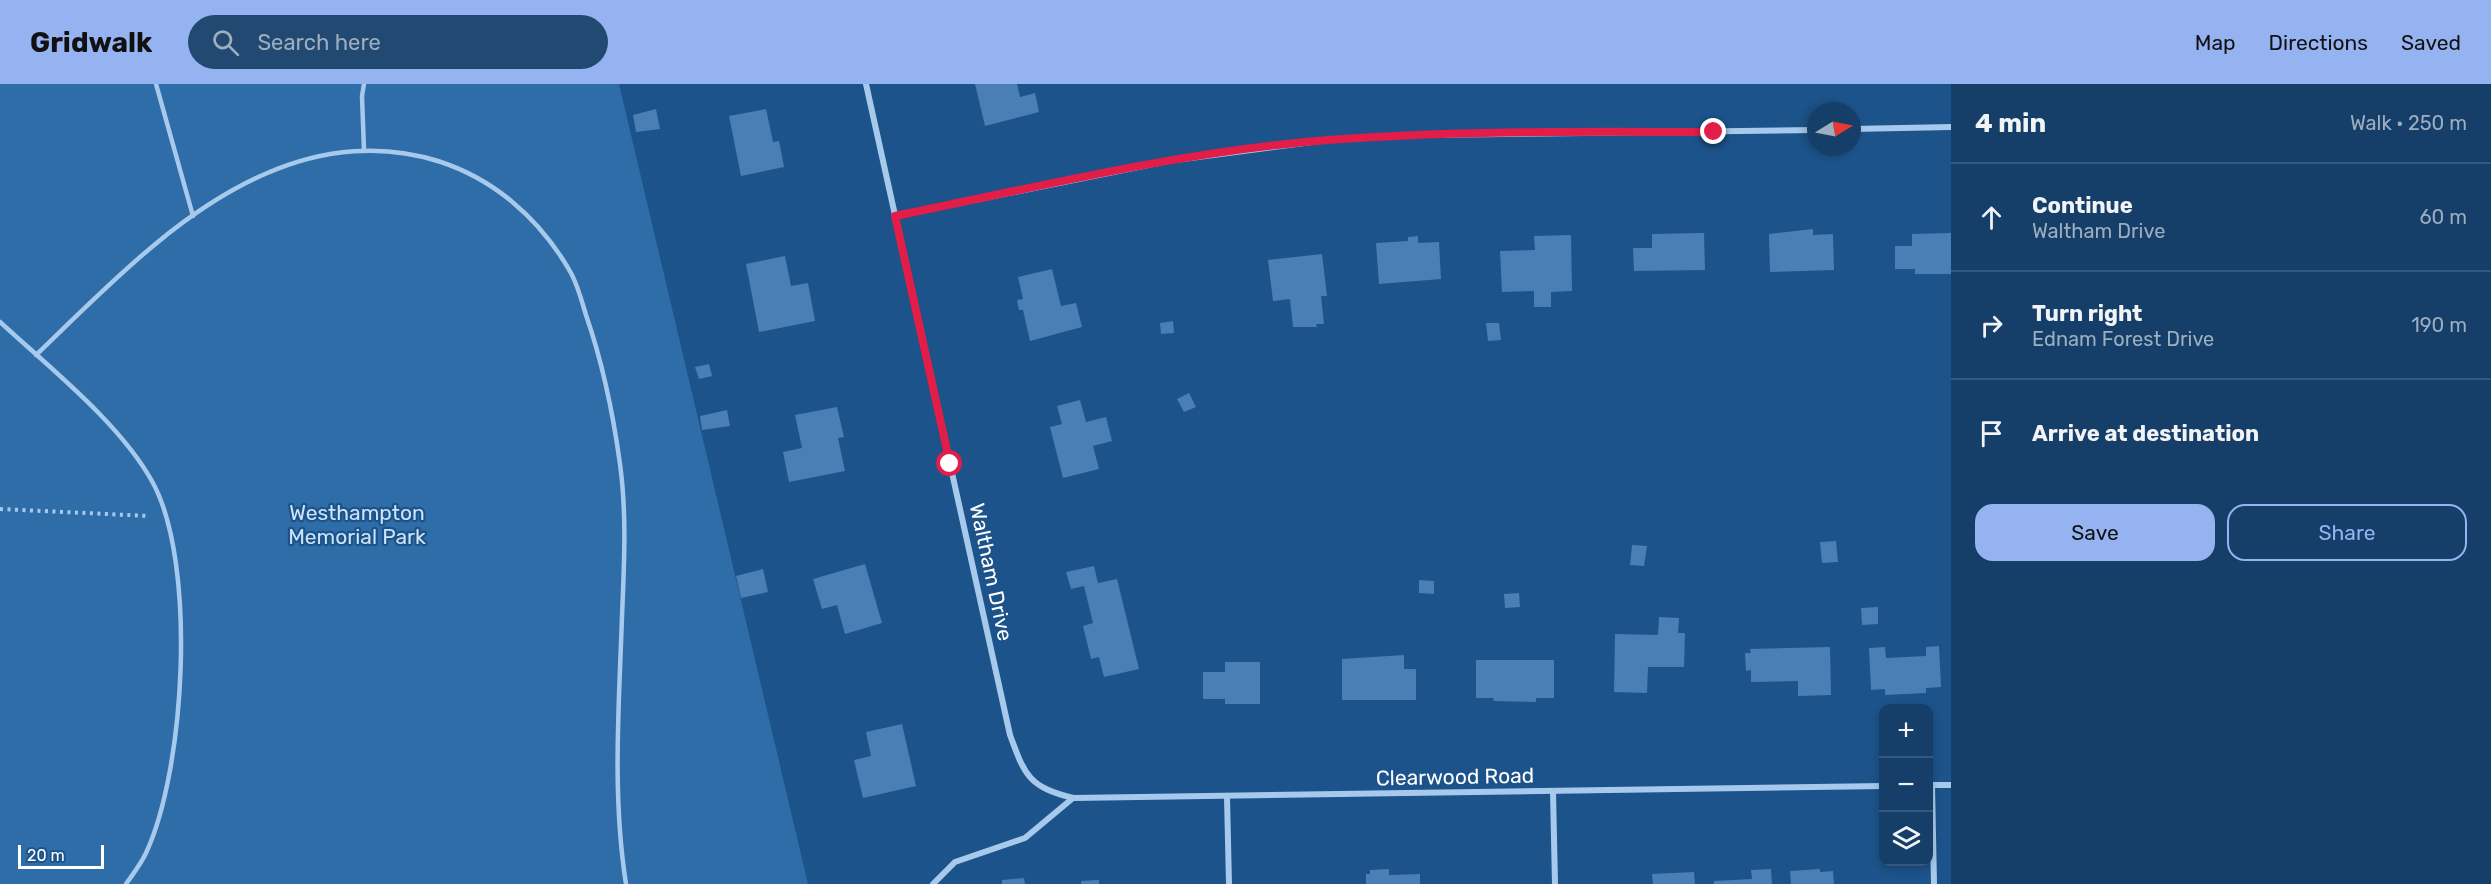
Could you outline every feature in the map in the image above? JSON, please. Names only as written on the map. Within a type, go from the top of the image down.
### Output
[{"type":"street","name":"Waltham Drive","points":[[866,84],[1010,735],[1023,770],[1032,781]]},
{"type":"street","points":[[1861,129],[1951,128]]},
{"type":"street","points":[[895,216],[1168,161],[1328,140],[1419,135],[1807,130]]},
{"type":"street","name":"Clearwood Road","points":[[1032,781],[1053,793],[1073,798],[1879,786]]},
{"type":"street","points":[[1933,785],[1951,785]]},
{"type":"street","points":[[1553,792],[1555,884]]},
{"type":"street","points":[[1227,797],[1229,884]]},
{"type":"street","points":[[933,884],[955,862],[1025,838],[1073,798]]},
{"type":"street","points":[[1931,812],[1934,884]]},
{"type":"lane","points":[[156,84],[193,216]]},
{"type":"lane","points":[[364,84],[362,96],[364,150]]},
{"type":"lane","points":[[36,355],[121,274],[193,216],[254,179],[283,167],[353,150],[425,156],[478,177],[510,198],[539,224],[573,276],[599,351],[613,409],[621,466],[626,540],[617,753],[618,833],[626,884]]},
{"type":"lane","points":[[0,322],[110,426],[133,452],[153,483],[166,516],[176,569],[180,624],[181,684],[177,721],[158,817],[146,854],[126,884]]},
{"type":"path","points":[[0,509],[166,516]]},
{"type":"green space","name":"Westhampton Memorial Park","points":[[0,84],[619,84],[808,884],[0,884]]},
{"type":"building","points":[[975,84],[1017,84],[1020,97],[1035,93],[1039,112],[985,126]]},
{"type":"building","points":[[656,109],[660,129],[636,132],[633,115]]},
{"type":"building","points":[[766,109],[773,142],[779,141],[784,167],[741,176],[729,116]]},
{"type":"building","points":[[1813,229],[1813,235],[1833,234],[1834,270],[1770,272],[1769,234]]},
{"type":"building","points":[[1704,233],[1705,270],[1634,271],[1633,248],[1652,248],[1652,234]]},
{"type":"building","points":[[1951,233],[1951,274],[1915,274],[1915,269],[1895,269],[1895,246],[1912,246],[1912,234]]},
{"type":"building","points":[[1571,235],[1572,291],[1551,292],[1551,307],[1534,307],[1534,291],[1502,292],[1500,251],[1535,250],[1534,236]]},
{"type":"building","points":[[1418,236],[1418,243],[1439,242],[1441,279],[1379,284],[1376,243],[1408,241],[1408,237]]},
{"type":"building","points":[[1322,254],[1327,296],[1321,296],[1324,324],[1316,324],[1317,327],[1293,327],[1290,299],[1273,301],[1268,260]]},
{"type":"building","points":[[785,256],[791,286],[808,283],[815,321],[759,332],[746,264]]},
{"type":"building","points":[[1052,269],[1061,306],[1076,303],[1082,327],[1030,341],[1023,310],[1019,310],[1017,300],[1023,299],[1018,277]]},
{"type":"building","points":[[1173,321],[1174,333],[1161,334],[1160,323]]},
{"type":"building","points":[[1486,323],[1499,323],[1501,340],[1488,341]]},
{"type":"building","points":[[709,364],[712,376],[699,379],[695,367]]},
{"type":"building","points":[[1189,393],[1196,407],[1184,412],[1177,399]]},
{"type":"building","points":[[1080,400],[1086,422],[1106,417],[1112,441],[1093,446],[1099,469],[1063,478],[1050,427],[1062,424],[1057,406]]},
{"type":"building","points":[[837,407],[844,437],[838,438],[845,471],[789,482],[783,452],[802,448],[795,415]]},
{"type":"building","points":[[727,410],[730,426],[702,430],[700,416]]},
{"type":"building","points":[[1836,541],[1838,562],[1822,563],[1820,542]]},
{"type":"building","points":[[1632,545],[1647,546],[1644,566],[1630,565]]},
{"type":"building","points":[[865,564],[882,623],[845,634],[837,605],[822,609],[813,579]]},
{"type":"building","points":[[1094,566],[1098,583],[1117,579],[1139,669],[1104,677],[1099,657],[1091,659],[1083,626],[1093,623],[1084,586],[1071,589],[1066,572]]},
{"type":"building","points":[[763,569],[768,592],[741,598],[736,576]]},
{"type":"building","points":[[1419,580],[1434,581],[1434,594],[1419,593]]},
{"type":"building","points":[[1519,593],[1520,607],[1505,608],[1504,594]]},
{"type":"building","points":[[1878,607],[1878,624],[1862,625],[1861,608]]},
{"type":"building","points":[[1659,617],[1679,618],[1678,633],[1685,633],[1684,667],[1648,667],[1647,693],[1614,692],[1615,634],[1658,635]]},
{"type":"building","points":[[1939,646],[1941,687],[1926,688],[1926,693],[1885,695],[1885,689],[1871,690],[1869,648],[1885,647],[1886,658],[1926,656],[1926,647]]},
{"type":"building","points":[[1830,647],[1831,695],[1798,696],[1798,681],[1751,682],[1751,670],[1746,671],[1745,653],[1751,653],[1750,649]]},
{"type":"building","points":[[1404,655],[1404,669],[1416,669],[1416,700],[1342,700],[1342,659]]},
{"type":"building","points":[[1476,660],[1554,660],[1554,698],[1536,698],[1536,702],[1476,698]]},
{"type":"building","points":[[1225,662],[1260,662],[1260,704],[1225,704],[1225,699],[1203,699],[1203,672],[1225,672]]},
{"type":"building","points":[[902,724],[916,786],[863,798],[854,760],[871,756],[866,732]]},
{"type":"building","points":[[1389,869],[1389,875],[1420,874],[1420,884],[1366,884],[1366,874],[1370,874],[1370,870]]},
{"type":"building","points":[[1771,869],[1772,884],[1714,884],[1714,881],[1752,879],[1751,870]]},
{"type":"building","points":[[1820,869],[1820,872],[1833,871],[1834,884],[1791,884],[1790,871]]},
{"type":"building","points":[[1694,872],[1695,884],[1653,884],[1652,874]]},
{"type":"building","points":[[1024,878],[1025,884],[1002,884],[1002,880]]},
{"type":"building","points":[[1099,880],[1099,884],[1081,884],[1081,881]]},
{"type":"route","points":[[950,464],[895,216],[1168,161],[1251,148],[1328,140],[1419,135],[1714,132]]}]
